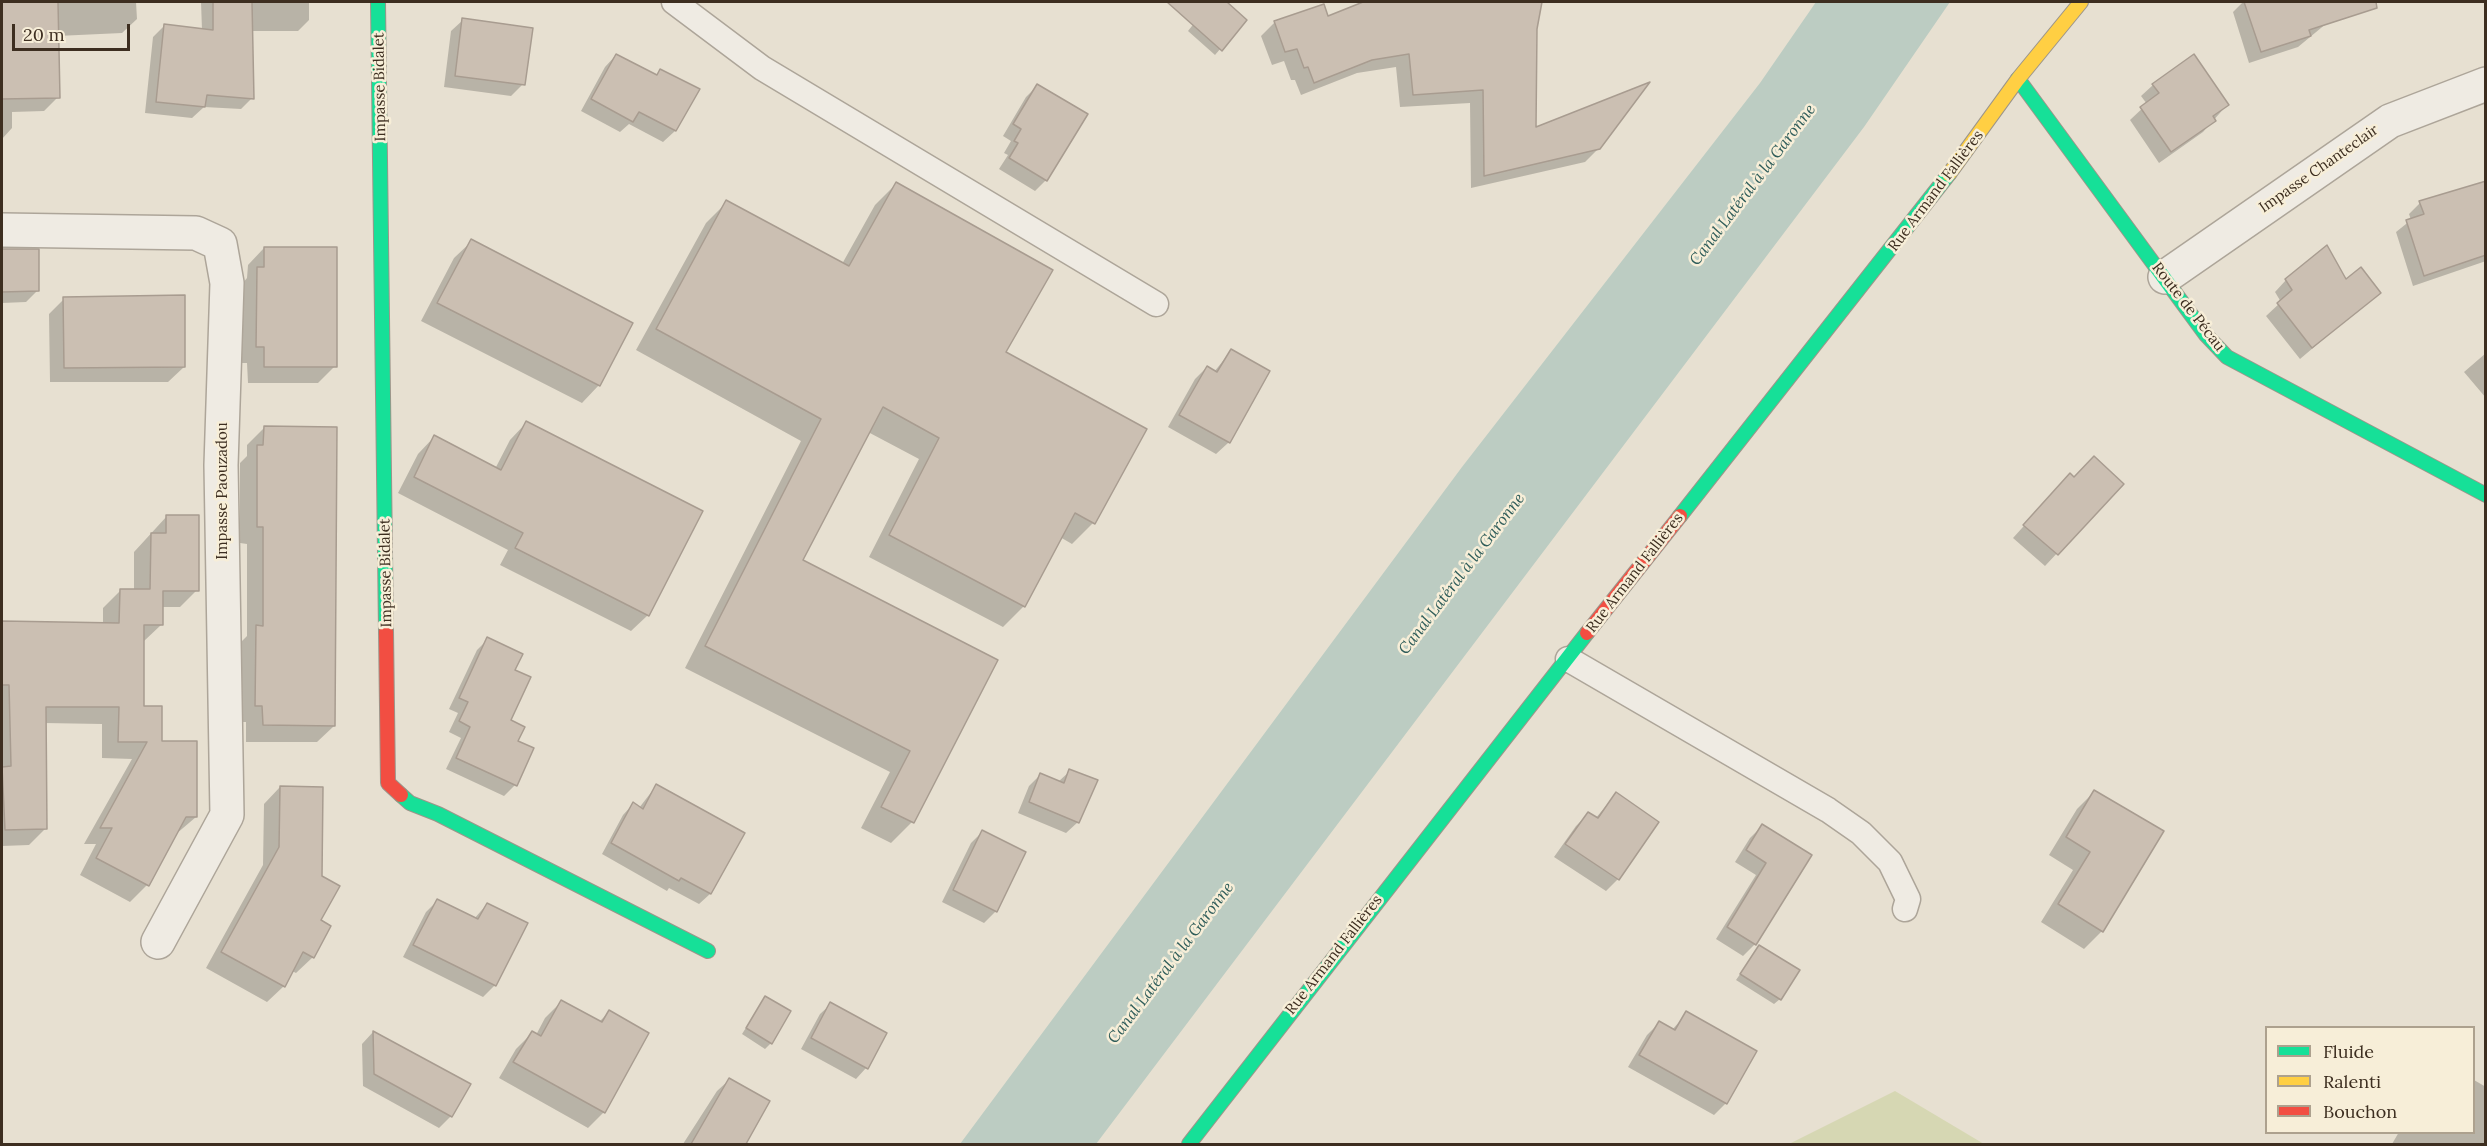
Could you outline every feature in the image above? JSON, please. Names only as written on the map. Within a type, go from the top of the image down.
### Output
[{"type":"street","name":"Impasse Bidalet","points":[[378,2],[388,783],[410,803],[438,814],[708,951]]},
{"type":"street","name":"Rue Armand Fallières","points":[[1189,1144],[1242,1073],[1924,209],[2018,79],[2058,33],[2081,2]]},
{"type":"street","name":"Route de Pécau","points":[[2018,79],[2045,119],[2206,334],[2239,366],[2486,495]]},
{"type":"street","name":"Impasse Chanteclair","points":[[2165,277],[2390,121],[2486,84]]},
{"type":"street","name":"Impasse Paouzadou","points":[[2,230],[196,233],[220,244],[227,283],[221,465],[227,815],[158,942]]},
{"type":"lane","points":[[674,2],[762,68],[1156,304]]},
{"type":"lane","points":[[1568,659],[1828,810],[1861,833],[1890,862],[1908,899],[1905,909]]},
{"type":"green space","points":[[1895,1091],[1984,1144],[1789,1144]]},
{"type":"water","name":"Canal Latéral à la Garonne","points":[[1816,2],[1950,2],[1864,127],[1096,1144],[960,1144],[1462,467],[1760,83]]},
{"type":"building","points":[[2,2],[58,2],[60,98],[2,99]]},
{"type":"building","points":[[213,2],[252,2],[254,99],[207,95],[205,107],[156,102],[164,24],[213,30]]},
{"type":"building","points":[[1167,2],[1227,2],[1247,20],[1222,51]]},
{"type":"building","points":[[1363,2],[1542,2],[1537,29],[1536,127],[1650,82],[1600,149],[1484,176],[1483,90],[1413,95],[1409,54],[1372,60],[1314,83],[1308,67],[1304,68],[1297,49],[1285,52],[1274,21],[1324,4],[1328,16]]},
{"type":"building","points":[[2244,2],[2376,2],[2377,8],[2309,30],[2311,36],[2261,52]]},
{"type":"building","points":[[462,18],[533,28],[525,85],[455,76]]},
{"type":"building","points":[[616,54],[657,75],[660,69],[700,89],[676,131],[639,112],[633,122],[591,99]]},
{"type":"building","points":[[2194,54],[2229,105],[2213,116],[2216,121],[2171,152],[2140,107],[2159,93],[2152,84]]},
{"type":"building","points":[[1037,84],[1088,114],[1047,181],[1009,158],[1018,143],[1014,141],[1021,129],[1013,124]]},
{"type":"building","points":[[2486,181],[2486,255],[2424,276],[2406,220],[2424,214],[2419,201]]},
{"type":"building","points":[[896,182],[1053,270],[1006,352],[1147,429],[1095,524],[1075,513],[1025,607],[889,535],[939,438],[883,407],[803,560],[998,660],[914,823],[881,807],[910,751],[705,646],[821,419],[656,329],[726,200],[849,266]]},
{"type":"building","points":[[471,239],[633,323],[600,386],[437,303]]},
{"type":"building","points":[[2327,245],[2346,279],[2361,267],[2381,293],[2312,348],[2277,303],[2292,290],[2285,279]]},
{"type":"building","points":[[264,247],[337,247],[337,367],[264,367],[264,347],[256,347],[257,267],[264,267]]},
{"type":"building","points":[[2,249],[39,249],[39,291],[2,292]]},
{"type":"building","points":[[185,295],[185,367],[64,368],[63,297]]},
{"type":"building","points":[[1231,349],[1270,371],[1230,443],[1179,415],[1207,366],[1217,372]]},
{"type":"building","points":[[526,421],[703,511],[649,616],[515,548],[523,533],[414,477],[434,435],[501,470]]},
{"type":"building","points":[[264,426],[337,427],[335,726],[263,725],[262,706],[255,706],[256,625],[263,626],[263,527],[257,527],[257,445],[263,445]]},
{"type":"building","points":[[2094,456],[2124,484],[2058,555],[2023,525],[2070,473],[2074,477]]},
{"type":"building","points":[[166,515],[199,515],[199,591],[163,591],[163,625],[144,625],[144,706],[162,706],[162,741],[197,741],[197,817],[186,817],[149,886],[96,858],[112,828],[100,828],[147,742],[118,742],[119,707],[46,707],[47,829],[5,830],[2,767],[11,766],[9,685],[2,685],[2,621],[119,623],[120,589],[150,589],[151,533],[166,533]]},
{"type":"building","points":[[487,637],[523,654],[515,670],[531,677],[511,720],[525,727],[518,741],[534,748],[517,786],[456,758],[470,727],[459,721],[468,702],[459,698]]},
{"type":"building","points":[[1069,769],[1098,780],[1079,823],[1029,802],[1040,773],[1064,783]]},
{"type":"building","points":[[656,784],[745,833],[711,894],[681,878],[679,881],[611,843],[633,802],[643,809]]},
{"type":"building","points":[[280,786],[323,787],[322,876],[340,886],[321,920],[331,926],[314,958],[303,952],[285,987],[221,952],[279,847]]},
{"type":"building","points":[[2094,790],[2164,831],[2103,932],[2058,904],[2090,852],[2066,837]]},
{"type":"building","points":[[1616,792],[1659,822],[1619,880],[1565,844],[1588,812],[1598,818]]},
{"type":"building","points":[[1762,824],[1812,855],[1756,945],[1727,927],[1766,863],[1746,850]]},
{"type":"building","points":[[982,830],[1026,852],[997,912],[953,890]]},
{"type":"building","points":[[437,899],[478,919],[487,903],[528,923],[496,986],[413,945]]},
{"type":"building","points":[[1759,945],[1800,970],[1781,1000],[1740,974]]},
{"type":"building","points":[[765,996],[791,1011],[772,1044],[746,1028]]},
{"type":"building","points":[[561,1000],[602,1022],[609,1010],[649,1033],[605,1113],[513,1062],[532,1031],[541,1036]]},
{"type":"building","points":[[830,1002],[887,1033],[868,1069],[811,1038]]},
{"type":"building","points":[[1686,1011],[1757,1051],[1727,1104],[1639,1055],[1659,1021],[1675,1030]]},
{"type":"building","points":[[373,1031],[471,1084],[452,1117],[374,1074]]},
{"type":"building","points":[[729,1078],[770,1101],[746,1144],[691,1144]]},
{"type":"traffic: fast","points":[[378,2],[386,631]]},
{"type":"traffic: fast","points":[[2018,79],[2206,335],[2227,357],[2486,495]]},
{"type":"traffic: fast","points":[[1680,516],[1949,174]]},
{"type":"traffic: fast","points":[[1189,1144],[1587,633]]},
{"type":"traffic: fast","points":[[401,795],[410,803],[438,814],[708,951]]},
{"type":"traffic: slow","points":[[1949,174],[2018,79],[2081,2]]},
{"type":"traffic: jam","points":[[1587,633],[1680,516]]},
{"type":"traffic: jam","points":[[386,631],[388,783],[401,795]]}]
